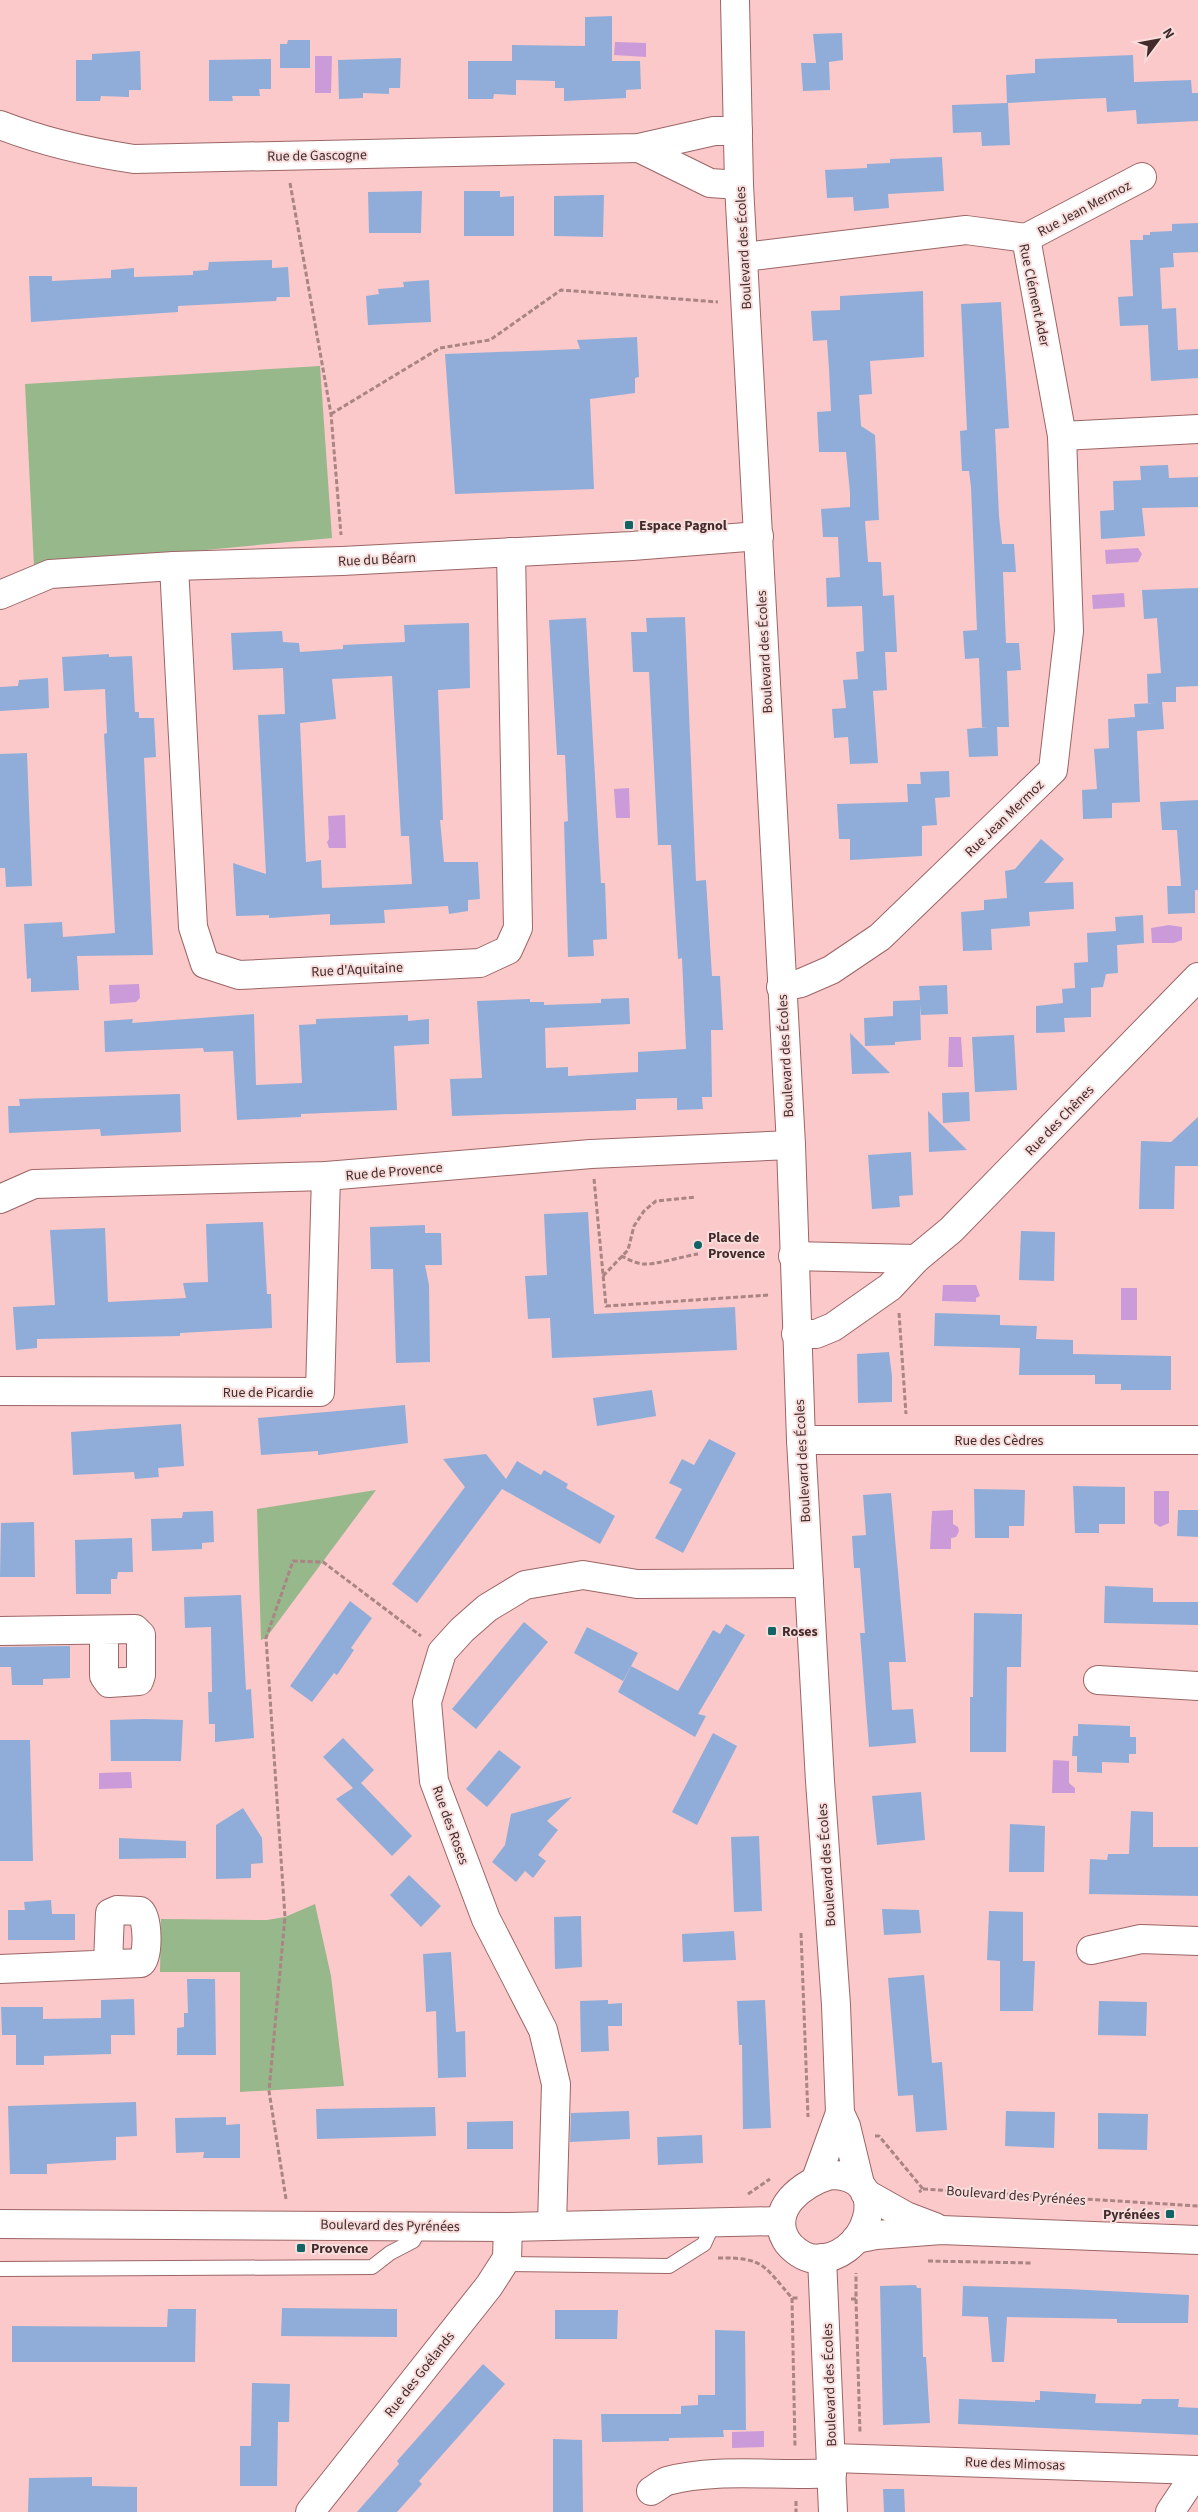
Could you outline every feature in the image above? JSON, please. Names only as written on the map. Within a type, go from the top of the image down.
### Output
[{"type":"street","name":"Boulevard des Écoles","points":[[735,0],[739,185],[791,1145],[800,1440],[819,1772],[836,2004],[840,2112],[846,2126],[863,2189]]},
{"type":"street","name":"Rue de Gascogne","points":[[0,125],[33,138],[81,151],[134,159],[639,148],[714,131],[738,131]]},
{"type":"street","name":"Rue de Gascogne","points":[[639,148],[710,183],[739,185]]},
{"type":"street","name":"Rue Jean Mermoz","points":[[1026,238],[1142,177]]},
{"type":"street","name":"Rue Clément Ader","points":[[744,258],[966,230],[1026,238],[1062,436]]},
{"type":"street","points":[[1062,436],[1198,429]]},
{"type":"street","name":"Rue Jean Mermoz","points":[[781,986],[801,983],[831,970],[880,937],[1053,770],[1069,631],[1062,436]]},
{"type":"street","name":"Rue du Béarn","points":[[0,595],[50,574],[174,566],[342,561],[511,552],[759,536]]},
{"type":"street","name":"Rue d'Aquitaine","points":[[174,566],[193,927],[205,964],[239,976],[480,963],[508,950],[518,928],[511,552]]},
{"type":"street","name":"Rue des Chênes","points":[[796,1334],[816,1334],[834,1328],[890,1287],[916,1259],[951,1230],[1198,977]]},
{"type":"street","name":"Rue de Provence","points":[[0,1199],[34,1184],[326,1176],[591,1154],[791,1145]]},
{"type":"street","name":"Rue de Picardie","points":[[0,1391],[320,1392],[326,1176]]},
{"type":"street","points":[[793,1256],[916,1259]]},
{"type":"street","name":"Rue des Cèdres","points":[[800,1440],[1198,1440]]},
{"type":"street","name":"Rue des Roses","points":[[552,2224],[556,2084],[543,2030],[486,1919],[434,1781],[427,1702],[442,1652],[462,1630],[487,1608],[525,1585],[583,1575],[637,1584],[809,1583]]},
{"type":"street","points":[[0,1631],[104,1630]]},
{"type":"street","points":[[1098,1680],[1198,1686]]},
{"type":"street","points":[[1091,1950],[1141,1939],[1198,1941]]},
{"type":"street","points":[[0,1969],[108,1964]]},
{"type":"street","name":"Boulevard des Écoles","points":[[816,2179],[840,2112]]},
{"type":"street","points":[[942,2230],[906,2216],[863,2189],[851,2178],[838,2175],[816,2179],[790,2199],[782,2210],[780,2221],[781,2232],[788,2244],[808,2258],[822,2258],[834,2255],[856,2239],[876,2235],[942,2230],[1198,2240]]},
{"type":"street","points":[[856,2239],[868,2217],[863,2189]]},
{"type":"street","name":"Boulevard des Pyrénées","points":[[0,2224],[508,2227],[552,2224],[638,2225],[780,2221]]},
{"type":"street","name":"Rue des Goélands","points":[[310,2512],[488,2286],[507,2258],[508,2227]]},
{"type":"street","name":"Boulevard des Écoles","points":[[822,2258],[833,2512]]},
{"type":"street","name":"Rue des Mimosas","points":[[651,2491],[666,2482],[723,2474],[796,2475],[832,2466],[1198,2470]]},
{"type":"street","points":[[1170,2512],[1198,2470]]},
{"type":"lane","points":[[503,2264],[669,2266],[704,2244],[714,2222]]},
{"type":"lane","points":[[0,2269],[372,2267],[390,2253],[413,2241],[422,2225]]},
{"type":"path","points":[[286,155],[331,414],[342,561]]},
{"type":"path","points":[[331,414],[440,348],[490,340],[560,290],[721,302]]},
{"type":"path","points":[[591,1154],[606,1306],[795,1294]]},
{"type":"path","points":[[603,1276],[628,1250],[634,1226],[644,1211],[656,1201],[696,1197]]},
{"type":"path","points":[[621,1256],[643,1264],[656,1264],[663,1260],[698,1254]]},
{"type":"path","points":[[898,1309],[906,1422]]},
{"type":"path","points":[[290,2225],[269,2090],[284,1917],[266,1638],[293,1560],[323,1562],[442,1652]]},
{"type":"path","name":"Boulevard des Pyrénées","points":[[923,2189],[1198,2206]]},
{"type":"path","points":[[926,2261],[1032,2263]]},
{"type":"path","points":[[792,2298],[796,2512]]},
{"type":"path","points":[[856,2299],[860,2434]]},
{"type":"green space","points":[[320,366],[332,538],[34,566],[25,384]]},
{"type":"green space","points":[[376,1490],[266,1638],[261,1640],[257,1509]]},
{"type":"green space","points":[[315,1904],[331,1976],[344,2086],[240,2092],[240,1972],[160,1972],[161,1919],[267,1920],[285,1917]]},
{"type":"shaded area","points":[[615,42],[646,43],[646,57],[614,55]]},
{"type":"shaded area","points":[[315,56],[332,56],[331,93],[315,93]]},
{"type":"shaded area","points":[[1138,548],[1142,554],[1138,562],[1106,564],[1105,550]]},
{"type":"shaded area","points":[[1124,593],[1125,607],[1093,609],[1092,595]]},
{"type":"shaded area","points":[[629,788],[630,818],[616,818],[614,789]]},
{"type":"shaded area","points":[[345,815],[346,848],[329,848],[327,842],[329,839],[328,816]]},
{"type":"shaded area","points":[[1169,925],[1182,927],[1182,940],[1174,943],[1152,943],[1151,928]]},
{"type":"shaded area","points":[[139,984],[140,998],[136,1002],[110,1004],[109,985]]},
{"type":"shaded area","points":[[949,1037],[961,1037],[963,1067],[948,1067]]},
{"type":"shaded area","points":[[943,1285],[976,1285],[980,1296],[976,1298],[976,1302],[942,1301]]},
{"type":"shaded area","points":[[1121,1288],[1137,1288],[1137,1320],[1121,1320]]},
{"type":"shaded area","points":[[1154,1491],[1169,1491],[1169,1523],[1160,1527],[1154,1523]]},
{"type":"shaded area","points":[[953,1510],[953,1524],[958,1527],[959,1531],[956,1537],[951,1538],[951,1549],[930,1549],[932,1511]]},
{"type":"shaded area","points":[[1053,1760],[1069,1761],[1069,1783],[1075,1788],[1075,1793],[1052,1793]]},
{"type":"shaded area","points":[[131,1772],[132,1788],[99,1789],[99,1773]]},
{"type":"shaded area","points":[[764,2431],[764,2447],[732,2448],[732,2432]]},
{"type":"building","points":[[612,16],[612,61],[640,61],[641,89],[626,90],[626,98],[564,101],[564,88],[555,88],[555,81],[516,80],[516,95],[494,94],[493,99],[468,99],[468,61],[512,61],[512,45],[585,46],[585,17]]},
{"type":"building","points":[[842,33],[843,60],[829,62],[830,90],[803,91],[801,63],[816,63],[813,34]]},
{"type":"building","points":[[288,40],[310,40],[310,68],[280,68],[280,44],[287,44]]},
{"type":"building","points":[[140,51],[141,90],[129,90],[129,97],[101,96],[100,101],[76,101],[76,60],[92,60],[92,54]]},
{"type":"building","points":[[1133,55],[1134,82],[1191,80],[1192,93],[1198,93],[1198,121],[1137,124],[1136,110],[1107,112],[1106,98],[1079,99],[1008,103],[1010,145],[982,146],[981,132],[953,133],[952,105],[1007,103],[1006,75],[1035,73],[1035,59]]},
{"type":"building","points":[[401,58],[400,88],[389,88],[389,94],[363,93],[363,98],[339,99],[338,60]]},
{"type":"building","points":[[271,59],[271,89],[259,89],[260,96],[232,96],[233,101],[209,101],[209,60]]},
{"type":"building","points":[[942,157],[944,191],[888,194],[889,208],[854,211],[853,197],[827,198],[825,170],[867,168],[867,164],[890,163],[890,159]]},
{"type":"building","points":[[422,191],[421,233],[369,233],[368,192]]},
{"type":"building","points":[[464,191],[500,191],[500,197],[514,196],[514,236],[464,236]]},
{"type":"building","points":[[604,195],[603,237],[554,236],[554,196]]},
{"type":"building","points":[[1198,223],[1198,252],[1173,253],[1174,267],[1160,268],[1162,309],[1176,308],[1178,350],[1198,349],[1198,378],[1151,381],[1148,325],[1120,326],[1118,297],[1133,296],[1130,240],[1143,240],[1143,235],[1150,235],[1150,232],[1172,231],[1172,224]]},
{"type":"building","points":[[272,260],[272,268],[288,267],[290,297],[277,297],[276,301],[178,306],[178,312],[31,322],[29,276],[52,276],[52,281],[111,278],[111,270],[134,268],[134,277],[193,275],[193,271],[208,270],[209,262]]},
{"type":"building","points":[[429,280],[431,322],[368,325],[366,296],[379,294],[378,289],[404,287],[403,282]]},
{"type":"building","points":[[923,291],[924,357],[870,361],[872,394],[859,395],[861,426],[875,435],[879,520],[865,521],[868,562],[881,562],[883,596],[894,595],[897,652],[885,652],[887,690],[873,691],[878,763],[850,764],[848,737],[834,738],[832,709],[846,708],[843,680],[858,679],[856,652],[864,651],[862,606],[827,607],[826,578],[840,577],[838,537],[823,537],[821,509],[850,507],[850,493],[846,452],[819,452],[817,412],[831,411],[829,369],[827,340],[813,341],[811,311],[840,310],[840,296]]},
{"type":"building","points":[[1001,302],[1009,428],[995,429],[999,516],[1002,544],[1014,544],[1016,572],[1003,572],[1006,643],[1019,643],[1021,670],[1007,671],[1009,727],[997,727],[998,756],[969,757],[967,729],[982,728],[979,658],[965,659],[963,631],[977,630],[971,487],[969,471],[962,471],[960,431],[967,430],[961,304]]},
{"type":"building","points":[[637,337],[639,377],[635,378],[635,393],[590,399],[594,489],[455,494],[445,354],[580,349],[577,340]]},
{"type":"building","points":[[1168,465],[1169,478],[1198,477],[1198,507],[1142,508],[1145,536],[1101,539],[1100,511],[1114,510],[1113,481],[1141,480],[1140,466]]},
{"type":"building","points":[[1198,588],[1198,686],[1176,687],[1176,702],[1162,702],[1164,729],[1137,731],[1140,802],[1112,803],[1112,818],[1083,819],[1082,790],[1097,789],[1094,749],[1109,748],[1108,719],[1135,717],[1134,704],[1155,703],[1148,703],[1147,674],[1161,673],[1157,618],[1144,619],[1142,590]]},
{"type":"building","points":[[685,617],[696,881],[706,880],[712,976],[720,976],[723,1030],[711,1030],[712,1097],[702,1097],[703,1109],[677,1110],[677,1098],[636,1099],[636,1110],[452,1116],[450,1079],[482,1078],[477,1001],[530,999],[530,1002],[544,1002],[544,1005],[601,1003],[601,999],[629,998],[630,1024],[545,1028],[546,1068],[568,1067],[568,1076],[638,1072],[638,1052],[686,1049],[682,958],[678,959],[671,845],[658,845],[649,672],[633,672],[631,632],[647,632],[646,618]]},
{"type":"building","points":[[586,618],[601,883],[605,883],[607,939],[593,940],[594,956],[568,957],[564,822],[568,821],[565,755],[557,755],[549,620]]},
{"type":"building","points":[[469,623],[470,688],[438,690],[443,820],[440,820],[444,862],[478,862],[480,899],[468,900],[468,911],[449,914],[448,906],[384,910],[385,923],[330,925],[330,914],[269,918],[269,915],[236,916],[233,863],[266,874],[258,715],[285,714],[283,668],[233,670],[231,633],[282,631],[283,642],[299,643],[300,652],[343,649],[343,645],[405,642],[404,625]],"holes":[[[392,676],[401,836],[409,836],[412,884],[322,888],[321,860],[306,862],[300,723],[336,719],[332,679]]]},
{"type":"building","points":[[109,654],[109,657],[132,656],[135,712],[139,712],[139,718],[154,718],[156,757],[144,758],[153,955],[77,956],[79,990],[31,992],[31,978],[27,979],[24,924],[62,922],[63,937],[115,933],[104,734],[107,733],[105,689],[64,691],[62,657]]},
{"type":"building","points":[[48,678],[49,708],[0,711],[0,687],[18,686],[19,680]]},
{"type":"building","points":[[27,753],[32,886],[6,887],[5,868],[0,868],[0,754]]},
{"type":"building","points":[[949,771],[950,797],[935,798],[937,825],[922,826],[922,856],[850,860],[850,839],[839,839],[837,804],[908,802],[907,784],[921,784],[920,772]]},
{"type":"building","points":[[1198,800],[1198,890],[1195,890],[1195,913],[1168,914],[1167,886],[1181,886],[1177,830],[1162,830],[1160,802]]},
{"type":"building","points":[[1041,839],[1064,859],[1044,883],[1073,882],[1074,909],[1029,912],[1030,926],[991,929],[992,950],[963,951],[961,912],[984,910],[984,900],[1007,898],[1005,871],[1015,869]]},
{"type":"building","points":[[1143,915],[1144,943],[1117,945],[1118,973],[1106,974],[1103,987],[1091,988],[1091,1017],[1064,1018],[1065,1032],[1036,1033],[1036,1006],[1063,1003],[1062,989],[1075,988],[1074,963],[1088,962],[1087,933],[1116,931],[1115,917]]},
{"type":"building","points":[[947,985],[948,1014],[921,1015],[920,1005],[921,1040],[895,1042],[895,1045],[865,1046],[864,1018],[893,1016],[893,1001],[920,1000],[919,986]]},
{"type":"building","points":[[254,1014],[256,1085],[302,1083],[299,1025],[316,1024],[316,1019],[408,1015],[408,1021],[429,1019],[429,1044],[394,1046],[397,1110],[301,1114],[301,1117],[237,1120],[233,1051],[204,1052],[203,1048],[105,1052],[104,1021],[133,1019],[132,1023]]},
{"type":"building","points":[[850,1033],[890,1073],[852,1074]]},
{"type":"building","points":[[1014,1035],[1017,1090],[975,1092],[972,1037]]},
{"type":"building","points":[[969,1092],[970,1121],[943,1123],[942,1093]]},
{"type":"building","points":[[180,1094],[181,1132],[101,1136],[100,1129],[9,1133],[8,1106],[20,1106],[19,1099]]},
{"type":"building","points":[[928,1111],[967,1150],[929,1152]]},
{"type":"building","points":[[1198,1117],[1198,1166],[1175,1166],[1174,1209],[1139,1209],[1141,1141],[1171,1142]]},
{"type":"building","points":[[911,1152],[913,1195],[899,1196],[900,1207],[872,1209],[868,1155]]},
{"type":"building","points":[[588,1212],[594,1314],[735,1307],[737,1350],[552,1358],[550,1318],[528,1319],[525,1276],[547,1275],[544,1214]]},
{"type":"building","points":[[263,1222],[267,1294],[271,1294],[272,1328],[180,1333],[180,1336],[37,1339],[37,1348],[16,1350],[13,1307],[55,1305],[50,1230],[105,1228],[108,1302],[186,1298],[183,1283],[208,1282],[206,1224]]},
{"type":"building","points":[[425,1225],[425,1233],[441,1233],[442,1265],[425,1265],[429,1285],[430,1362],[396,1363],[393,1269],[371,1269],[370,1227]]},
{"type":"building","points":[[1021,1231],[1055,1232],[1054,1281],[1019,1280]]},
{"type":"building","points":[[935,1313],[1000,1315],[1000,1325],[1037,1326],[1036,1339],[1073,1340],[1073,1354],[1171,1356],[1171,1390],[1121,1390],[1121,1384],[1095,1384],[1095,1375],[1019,1375],[1020,1348],[934,1346]]},
{"type":"building","points":[[889,1352],[892,1376],[892,1402],[858,1403],[857,1354]]},
{"type":"building","points":[[652,1390],[656,1416],[597,1426],[593,1398]]},
{"type":"building","points":[[405,1405],[408,1443],[318,1455],[318,1451],[261,1455],[258,1418]]},
{"type":"building","points":[[181,1424],[184,1466],[158,1468],[159,1477],[135,1479],[134,1472],[73,1475],[71,1432]]},
{"type":"building","points":[[709,1439],[736,1453],[683,1553],[655,1538],[682,1489],[669,1483],[682,1459],[694,1465]]},
{"type":"building","points":[[486,1454],[506,1479],[517,1461],[541,1475],[544,1470],[568,1484],[566,1488],[615,1516],[600,1544],[502,1489],[417,1603],[392,1584],[465,1487],[443,1459]]},
{"type":"building","points":[[1073,1486],[1125,1487],[1125,1524],[1099,1524],[1099,1533],[1075,1533]]},
{"type":"building","points":[[974,1489],[1025,1490],[1024,1526],[1009,1526],[1009,1538],[975,1538]]},
{"type":"building","points":[[891,1493],[906,1662],[889,1662],[892,1710],[913,1709],[916,1743],[869,1747],[860,1633],[865,1633],[860,1568],[854,1568],[852,1536],[866,1535],[863,1495]]},
{"type":"building","points":[[1178,1510],[1198,1510],[1198,1537],[1177,1536]]},
{"type":"building","points":[[213,1511],[214,1542],[202,1543],[202,1549],[152,1551],[151,1519],[182,1518],[183,1512]]},
{"type":"building","points":[[34,1522],[35,1577],[0,1577],[1,1523]]},
{"type":"building","points":[[132,1538],[133,1572],[118,1572],[117,1579],[111,1579],[111,1594],[76,1594],[75,1540]]},
{"type":"building","points":[[1105,1586],[1153,1588],[1153,1602],[1198,1602],[1198,1625],[1104,1623]]},
{"type":"building","points":[[241,1595],[246,1690],[251,1689],[254,1738],[215,1742],[215,1724],[209,1724],[208,1692],[212,1692],[211,1627],[185,1628],[184,1597]]},
{"type":"building","points":[[350,1601],[372,1618],[351,1648],[354,1650],[337,1675],[334,1673],[312,1702],[290,1686]]},
{"type":"building","points":[[974,1613],[1022,1614],[1021,1667],[1007,1667],[1006,1752],[970,1752],[970,1697],[973,1697]]},
{"type":"building","points":[[524,1622],[548,1642],[476,1729],[452,1709]]},
{"type":"building","points":[[726,1624],[745,1635],[698,1714],[706,1716],[695,1737],[618,1692],[631,1666],[678,1691],[713,1630],[720,1634]]},
{"type":"building","points":[[587,1627],[638,1653],[623,1681],[574,1653]]},
{"type":"building","points":[[70,1646],[70,1678],[43,1679],[43,1685],[12,1685],[11,1667],[0,1667],[0,1647]]},
{"type":"building","points":[[110,1720],[183,1720],[181,1761],[111,1761]]},
{"type":"building","points":[[1078,1724],[1130,1726],[1130,1737],[1136,1737],[1136,1754],[1129,1754],[1129,1763],[1102,1762],[1102,1773],[1077,1772],[1077,1756],[1072,1756],[1073,1736],[1078,1736]]},
{"type":"building","points":[[713,1733],[737,1746],[697,1825],[672,1812]]},
{"type":"building","points":[[343,1738],[374,1770],[361,1783],[412,1836],[392,1856],[336,1799],[353,1788],[323,1757]]},
{"type":"building","points":[[0,1740],[30,1740],[33,1861],[0,1861]]},
{"type":"building","points":[[499,1750],[521,1767],[487,1807],[466,1789]]},
{"type":"building","points":[[921,1792],[925,1840],[877,1845],[872,1796]]},
{"type":"building","points":[[572,1797],[547,1821],[558,1830],[538,1855],[546,1861],[533,1878],[525,1871],[516,1882],[492,1862],[505,1845],[511,1814]]},
{"type":"building","points":[[243,1808],[262,1838],[263,1863],[251,1864],[251,1878],[216,1879],[216,1825]]},
{"type":"building","points":[[1131,1811],[1153,1812],[1153,1847],[1198,1847],[1198,1896],[1089,1894],[1090,1859],[1107,1860],[1108,1854],[1129,1854]]},
{"type":"building","points":[[1010,1824],[1045,1826],[1044,1872],[1009,1872]]},
{"type":"building","points":[[759,1836],[762,1911],[734,1912],[731,1837]]},
{"type":"building","points":[[119,1838],[186,1841],[186,1858],[119,1859]]},
{"type":"building","points":[[409,1875],[441,1906],[421,1927],[390,1895]]},
{"type":"building","points":[[51,1900],[52,1914],[75,1914],[75,1940],[8,1940],[8,1910],[25,1910],[24,1902]]},
{"type":"building","points":[[882,1909],[919,1910],[921,1933],[884,1935]]},
{"type":"building","points":[[989,1911],[1023,1912],[1023,1961],[1035,1961],[1033,2011],[1000,2011],[1000,1961],[987,1960]]},
{"type":"building","points":[[581,1916],[582,1967],[555,1969],[554,1917]]},
{"type":"building","points":[[734,1931],[736,1960],[683,1962],[682,1934]]},
{"type":"building","points":[[451,1952],[456,2032],[465,2031],[466,2077],[438,2078],[436,2011],[426,2012],[423,1954]]},
{"type":"building","points":[[924,1975],[932,2063],[942,2062],[947,2130],[916,2132],[913,2095],[898,2096],[888,1978]]},
{"type":"building","points":[[187,1979],[215,1979],[216,2055],[177,2055],[177,2028],[184,2027],[184,2013],[188,2013]]},
{"type":"building","points":[[134,1999],[135,2035],[111,2035],[111,2054],[44,2056],[44,2065],[16,2065],[16,2035],[2,2035],[1,2007],[43,2007],[43,2019],[101,2018],[101,2000]]},
{"type":"building","points":[[608,2000],[608,2004],[622,2003],[622,2026],[608,2026],[609,2051],[581,2052],[580,2001]]},
{"type":"building","points":[[765,2000],[771,2128],[743,2129],[742,2045],[739,2045],[737,2001]]},
{"type":"building","points":[[1099,2001],[1147,2002],[1146,2036],[1098,2035]]},
{"type":"building","points":[[136,2102],[137,2136],[116,2137],[116,2160],[47,2164],[47,2174],[10,2174],[8,2106]]},
{"type":"building","points":[[435,2107],[436,2136],[317,2139],[316,2109]]},
{"type":"building","points":[[629,2111],[630,2139],[570,2142],[571,2113]]},
{"type":"building","points":[[1006,2111],[1055,2112],[1054,2148],[1005,2146]]},
{"type":"building","points":[[1098,2113],[1148,2114],[1147,2150],[1098,2149]]},
{"type":"building","points":[[226,2117],[226,2125],[240,2124],[240,2158],[203,2158],[204,2152],[176,2153],[175,2118]]},
{"type":"building","points":[[513,2121],[513,2149],[467,2149],[467,2122]]},
{"type":"building","points":[[702,2135],[703,2163],[658,2165],[657,2137]]},
{"type":"building","points":[[916,2285],[917,2288],[921,2288],[923,2357],[926,2357],[930,2423],[883,2425],[880,2286]]},
{"type":"building","points":[[963,2286],[1189,2295],[1188,2323],[1117,2323],[1117,2319],[1007,2317],[1004,2362],[992,2362],[988,2317],[962,2316]]},
{"type":"building","points":[[282,2308],[397,2309],[397,2337],[281,2336]]},
{"type":"building","points":[[168,2309],[196,2309],[195,2362],[12,2362],[12,2326],[167,2327]]},
{"type":"building","points":[[555,2310],[618,2310],[617,2339],[555,2339]]},
{"type":"building","points":[[715,2330],[745,2331],[746,2430],[723,2430],[724,2437],[669,2438],[669,2441],[602,2442],[601,2414],[681,2414],[681,2406],[698,2405],[698,2395],[715,2395]]},
{"type":"building","points":[[483,2364],[505,2384],[419,2481],[422,2484],[397,2512],[357,2512],[399,2464],[397,2461]]},
{"type":"building","points":[[252,2383],[290,2384],[289,2422],[278,2422],[277,2486],[240,2486],[240,2446],[251,2446]]},
{"type":"building","points":[[1040,2391],[1096,2394],[1095,2403],[1141,2404],[1142,2399],[1179,2399],[1178,2407],[1198,2408],[1198,2435],[958,2424],[959,2399],[1035,2402],[1035,2400],[1040,2400]]},
{"type":"building","points":[[553,2439],[582,2440],[583,2512],[553,2512]]},
{"type":"building","points":[[92,2477],[92,2486],[137,2487],[137,2512],[28,2512],[29,2478]]},
{"type":"building","points":[[883,2489],[904,2489],[905,2512],[884,2512]]},
{"type":"place","name":"Espace Pagnol","points":[[629,525]]},
{"type":"place","name":"Place de Provence","points":[[698,1245]]},
{"type":"place","name":"Roses","points":[[772,1631]]},
{"type":"place","name":"Pyrénées","points":[[1170,2214]]},
{"type":"place","name":"Provence","points":[[301,2248]]}]
